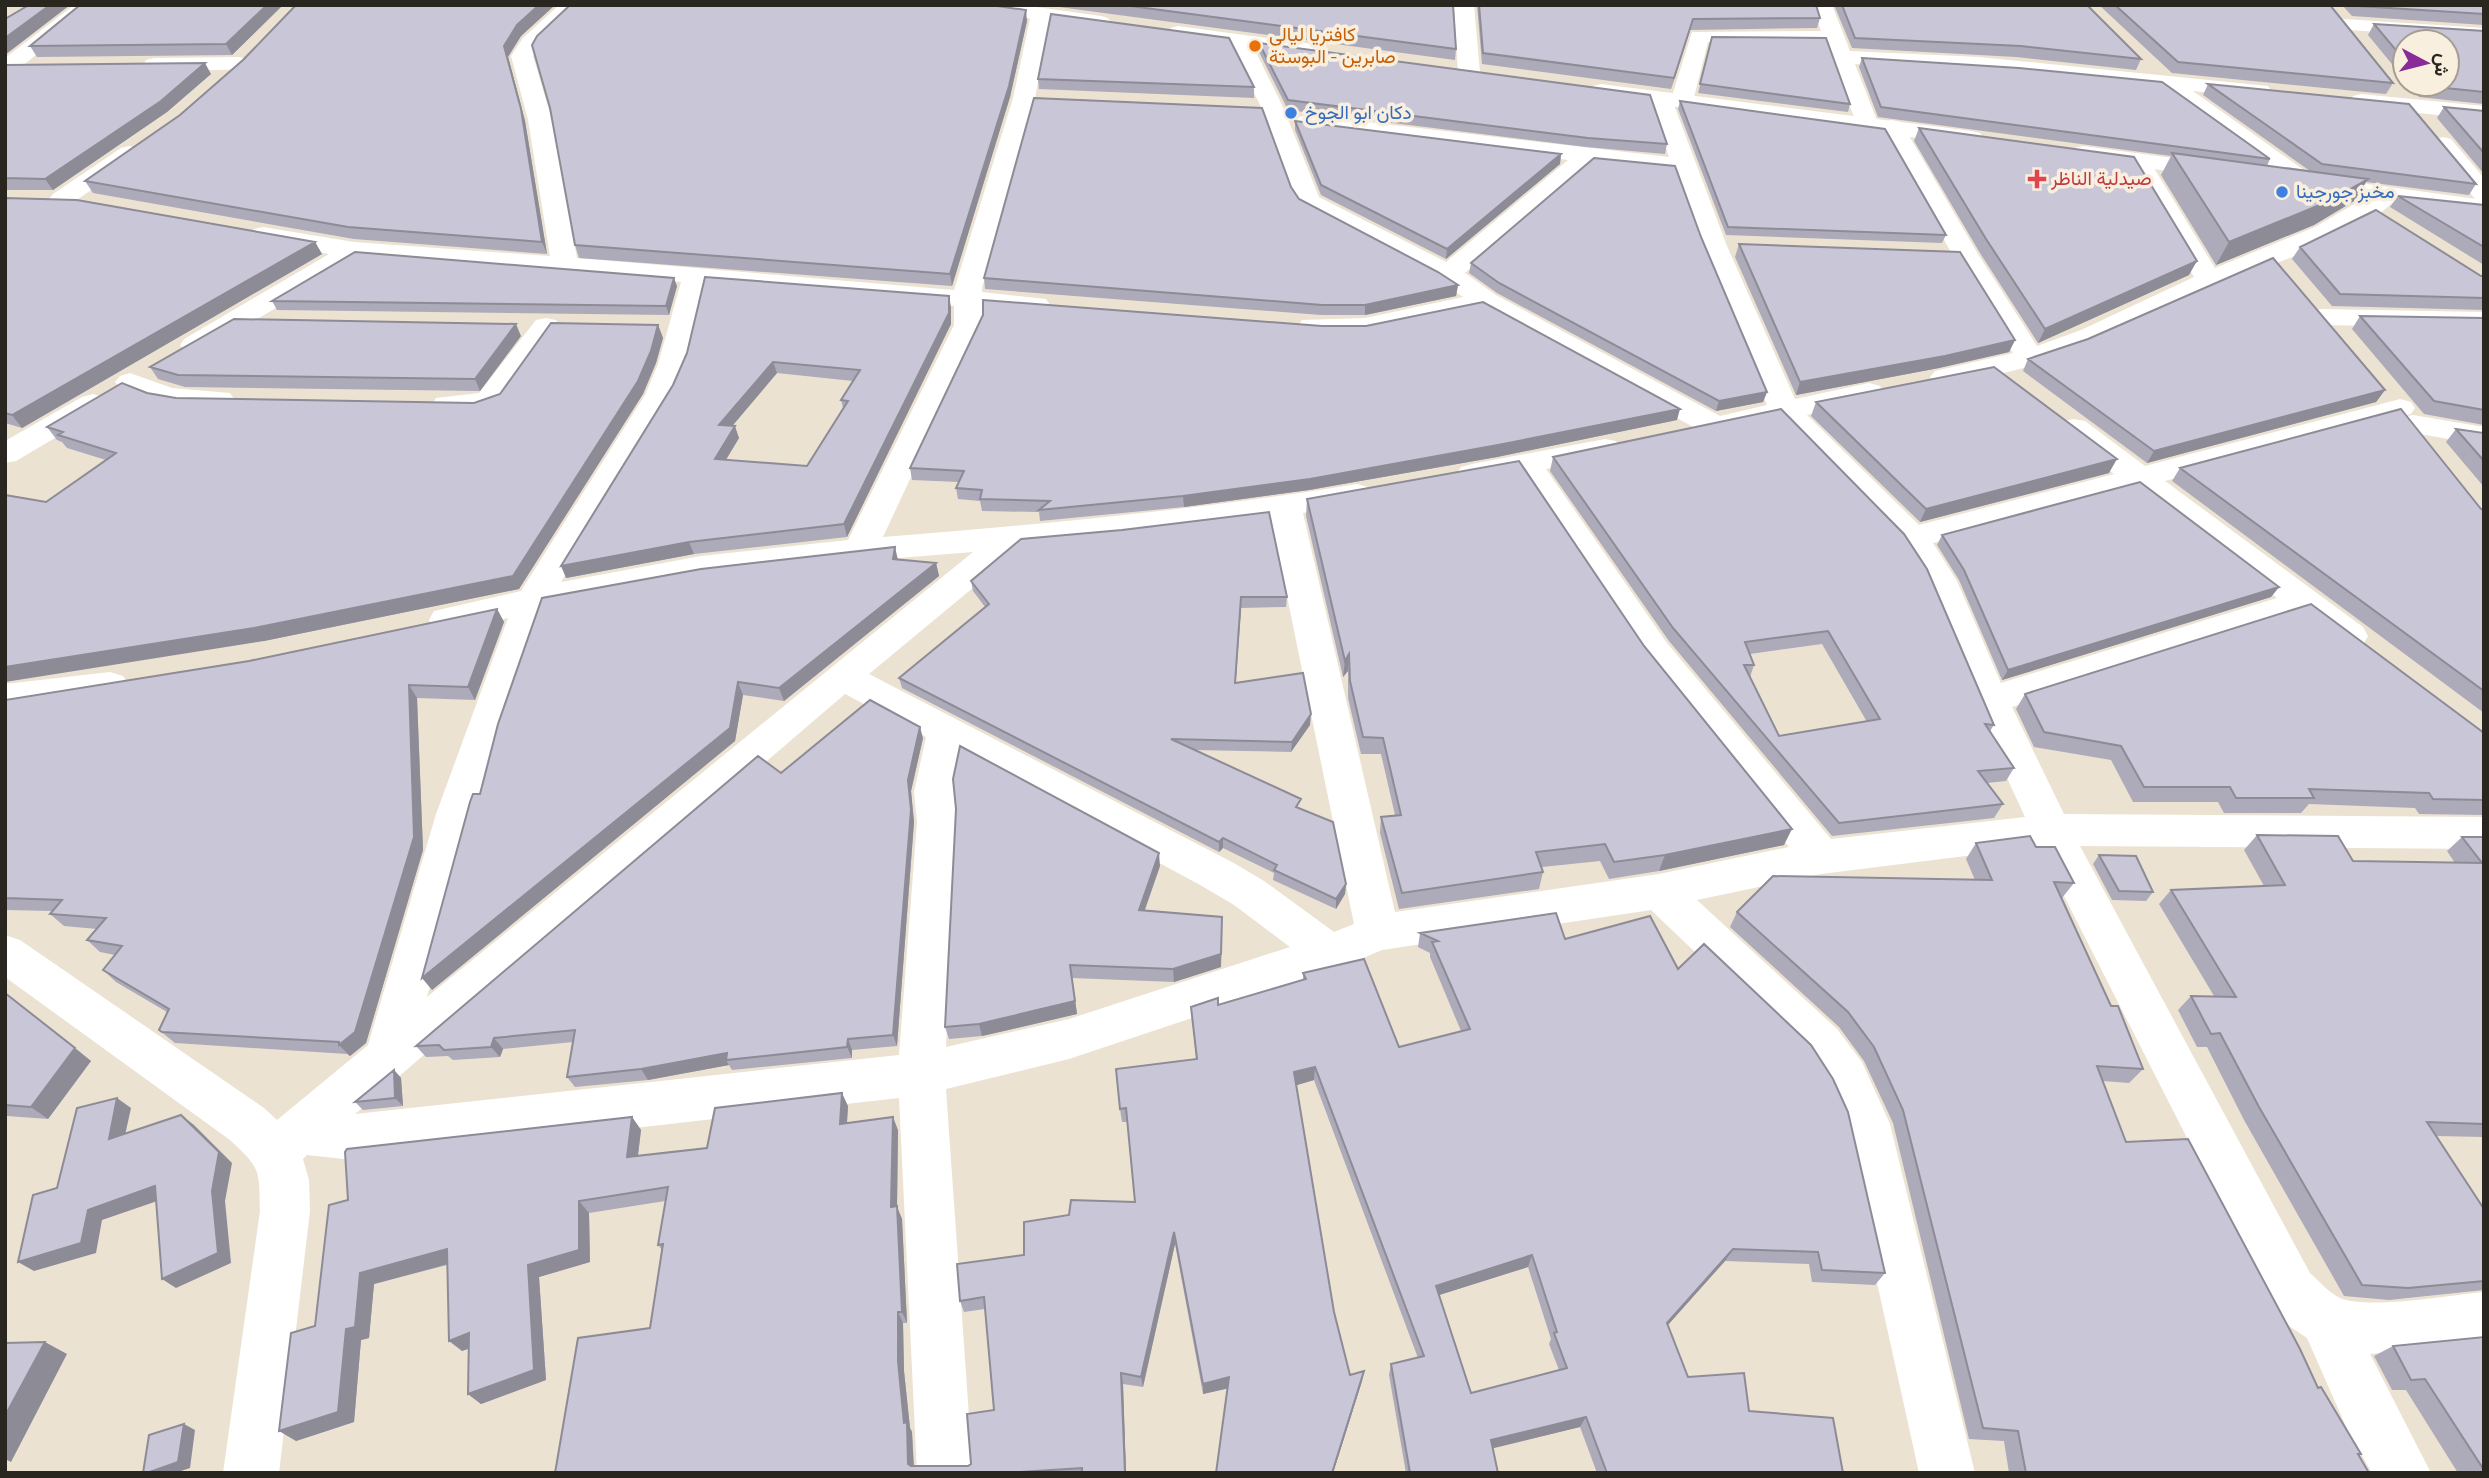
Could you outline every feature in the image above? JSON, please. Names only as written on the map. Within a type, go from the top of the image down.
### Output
[{"type":"street","points":[[6,66],[88,5]]},
{"type":"street","points":[[565,265],[540,120],[522,56],[530,42],[570,5]]},
{"type":"street","points":[[975,5],[1121,25]]},
{"type":"street","points":[[1464,5],[1469,73]]},
{"type":"street","points":[[1822,5],[1866,123]]},
{"type":"street","points":[[2328,5],[2361,45]]},
{"type":"street","points":[[861,548],[968,325],[968,288],[1024,98],[1041,14]]},
{"type":"street","points":[[2344,25],[2484,34]]},
{"type":"street","points":[[1160,30],[1334,54]]},
{"type":"street","points":[[2287,93],[1979,64],[1839,47],[1699,36],[1671,100],[1684,166],[1728,246],[1784,409],[1912,538],[1940,581],[1990,700],[2051,830],[2284,1279],[2301,1301],[2326,1319],[2339,1324],[2363,1327],[2484,1318]]},
{"type":"street","points":[[1239,40],[1275,114],[1310,202],[1448,274],[1486,301],[1716,426]]},
{"type":"street","points":[[219,82],[257,47]]},
{"type":"street","points":[[2134,53],[2164,81],[2306,183]]},
{"type":"street","points":[[130,65],[239,64]]},
{"type":"street","points":[[6,66],[48,66]]},
{"type":"street","points":[[1442,69],[1496,76]]},
{"type":"street","points":[[1578,88],[1987,140]]},
{"type":"street","points":[[1024,98],[1052,99]]},
{"type":"street","points":[[2404,98],[2484,194]]},
{"type":"street","points":[[2342,99],[2484,113]]},
{"type":"street","points":[[1246,108],[1586,157],[1684,166]]},
{"type":"street","points":[[1892,127],[1965,254],[2030,358]]},
{"type":"street","points":[[99,204],[49,200],[148,140]]},
{"type":"street","points":[[2055,149],[2306,183],[2383,209],[2484,208]]},
{"type":"street","points":[[1448,274],[1586,157]]},
{"type":"street","points":[[2137,160],[2209,280]]},
{"type":"street","points":[[2297,286],[2383,209]]},
{"type":"street","points":[[232,230],[354,250],[695,275],[1063,307]]},
{"type":"street","points":[[5,454],[354,250]]},
{"type":"street","points":[[1937,253],[1965,254]]},
{"type":"street","points":[[388,1056],[456,814],[532,601],[660,395],[673,364],[669,327],[695,275]]},
{"type":"street","points":[[1675,434],[2030,358],[2075,343],[2209,280],[2297,286],[2484,320]]},
{"type":"street","points":[[2297,286],[2348,347]]},
{"type":"street","points":[[1281,323],[1365,326],[1486,301]]},
{"type":"street","points":[[237,320],[291,321]]},
{"type":"street","points":[[413,403],[488,402],[546,326]]},
{"type":"street","points":[[1994,367],[2378,657]]},
{"type":"street","points":[[150,370],[176,398],[252,400]]},
{"type":"street","points":[[1912,538],[2399,407],[2484,436]]},
{"type":"street","points":[[2399,407],[2437,454]]},
{"type":"street","points":[[1438,480],[1634,442]]},
{"type":"street","points":[[1526,464],[1654,652],[1821,857]]},
{"type":"street","points":[[415,627],[699,568],[861,548],[1012,538],[1184,521],[1388,489]]},
{"type":"street","points":[[1286,507],[1378,933]]},
{"type":"street","points":[[251,1473],[285,1210],[287,1142],[842,676],[1012,538]]},
{"type":"street","points":[[1990,700],[2305,601]]},
{"type":"street","points":[[842,676],[1249,893],[1330,953]]},
{"type":"street","points":[[5,698],[143,680]]},
{"type":"street","points":[[945,1473],[921,1074],[937,822],[934,792],[946,731]]},
{"type":"street","points":[[5,953],[247,1124],[287,1142],[921,1074],[1069,1039],[1330,953],[1378,933],[1659,891],[1821,857],[2051,830],[2484,833]]},
{"type":"street","points":[[1659,891],[1821,1043],[1845,1077],[1866,1124],[1947,1473]]},
{"type":"street","points":[[2326,1319],[2368,1411],[2403,1473]]},
{"type":"building","points":[[29,5],[50,5],[5,38],[5,19]]},
{"type":"building","points":[[80,5],[267,5],[226,44],[30,46]]},
{"type":"building","points":[[296,5],[539,5],[517,25],[504,46],[521,109],[542,242],[348,227],[85,181],[180,115],[243,60]]},
{"type":"building","points":[[570,5],[990,5],[1026,10],[1009,86],[950,274],[575,245],[550,108],[532,45],[537,36]]},
{"type":"building","points":[[1123,5],[1453,5],[1456,49]]},
{"type":"building","points":[[1479,5],[1816,5],[1820,18],[1693,19],[1674,78],[1483,53]]},
{"type":"building","points":[[1842,5],[2087,5],[2141,59],[2021,46],[1855,38]]},
{"type":"building","points":[[2115,5],[2330,5],[2391,83],[2178,62]]},
{"type":"building","points":[[2484,5],[2484,14],[2358,6]]},
{"type":"building","points":[[1051,14],[1229,38],[1254,87],[1038,79]]},
{"type":"building","points":[[2374,24],[2437,28],[2391,28],[2391,44]]},
{"type":"building","points":[[2461,30],[2484,31],[2484,92],[2461,90]]},
{"type":"building","points":[[1712,37],[1826,38],[1850,104],[1700,84]]},
{"type":"building","points":[[1259,43],[1650,95],[1667,144],[1588,138],[1288,100]]},
{"type":"building","points":[[1862,58],[2019,68],[2162,82],[2270,159],[1881,107]]},
{"type":"building","points":[[205,63],[161,101],[45,179],[5,178],[5,65]]},
{"type":"building","points":[[2208,84],[2409,104],[2476,184],[2322,164]]},
{"type":"building","points":[[1034,98],[1262,108],[1291,187],[1299,199],[1458,285],[1365,305],[1322,305],[984,278]]},
{"type":"building","points":[[1680,101],[1885,129],[1946,235],[1728,227]]},
{"type":"building","points":[[2444,107],[2484,111],[2484,153]]},
{"type":"building","points":[[1295,121],[1561,154],[1447,249],[1321,185]]},
{"type":"building","points":[[1919,128],[2134,157],[2197,261],[2045,329],[1986,239]]},
{"type":"building","points":[[2172,153],[2368,179],[2327,202],[2229,242]]},
{"type":"building","points":[[1594,158],[1675,166],[1701,237],[1767,392],[1719,401],[1499,283],[1471,263]]},
{"type":"building","points":[[2398,196],[2484,205],[2484,247]]},
{"type":"building","points":[[5,198],[77,200],[315,242],[12,415],[5,413]]},
{"type":"building","points":[[2376,210],[2484,276],[2484,298],[2340,294],[2300,247]]},
{"type":"building","points":[[1739,244],[1960,252],[2015,340],[1945,356],[1800,382]]},
{"type":"building","points":[[355,252],[674,278],[666,306],[272,301]]},
{"type":"building","points":[[2273,258],[2385,390],[2154,451],[2028,359],[2088,339]]},
{"type":"building","points":[[705,277],[949,296],[949,313],[844,524],[689,542],[561,566],[673,385],[687,353]],"holes":[[[773,362],[860,370],[841,400],[848,401],[807,466],[715,459],[735,426],[719,425]]]},
{"type":"building","points":[[983,300],[1322,326],[1366,326],[1483,302],[1680,409],[1310,479],[1183,496],[1039,510],[1050,501],[980,499],[982,490],[956,488],[964,471],[910,468],[983,315]]},
{"type":"building","points":[[2360,316],[2484,318],[2484,410],[2434,401]]},
{"type":"building","points":[[234,319],[516,324],[475,379],[178,375],[150,367]]},
{"type":"building","points":[[551,323],[658,325],[651,351],[638,381],[513,576],[254,628],[5,667],[5,495],[46,502],[116,453],[58,435],[63,432],[47,427],[122,383],[147,393],[176,398],[474,403],[500,394]]},
{"type":"building","points":[[1994,367],[2117,459],[1926,509],[1816,402]]},
{"type":"building","points":[[1781,409],[1904,534],[1927,569],[1994,725],[1985,724],[2014,768],[1978,771],[2003,804],[1839,823],[1673,628],[1553,457]],"holes":[[[1828,631],[1880,719],[1779,736],[1744,665],[1754,665],[1745,642]]]},
{"type":"building","points":[[2401,409],[2484,510],[2484,691],[2180,468]]},
{"type":"building","points":[[2456,429],[2484,433],[2484,461]]},
{"type":"building","points":[[1519,461],[1644,646],[1792,829],[1665,855],[1614,862],[1605,844],[1536,852],[1543,872],[1402,893],[1381,817],[1401,815],[1383,738],[1363,737],[1350,681],[1349,654],[1345,661],[1307,499]]},
{"type":"building","points":[[2140,482],[2279,587],[2008,670],[1964,570],[1942,535]]},
{"type":"building","points":[[1269,512],[1287,597],[1241,597],[1235,683],[1303,673],[1311,714],[1292,742],[1171,739],[1301,799],[1296,807],[1333,822],[1346,884],[1336,899],[1274,870],[1277,865],[1223,838],[1219,842],[899,678],[989,604],[971,581],[1021,539]]},
{"type":"building","points":[[895,547],[893,559],[936,563],[779,688],[738,682],[730,728],[422,978],[470,802],[473,794],[480,794],[498,724],[542,598],[701,569]]},
{"type":"building","points":[[2311,604],[2484,733],[2484,800],[2433,799],[2429,793],[2309,789],[2314,798],[2236,798],[2230,787],[2144,787],[2121,746],[2044,732],[2025,694]]},
{"type":"building","points":[[497,609],[468,687],[409,685],[414,837],[355,1032],[339,1045],[339,1042],[162,1032],[159,1030],[169,1009],[103,970],[122,946],[87,940],[106,918],[50,914],[62,900],[5,898],[5,700],[249,661]]},
{"type":"building","points":[[870,700],[920,727],[908,780],[911,810],[893,1035],[848,1039],[847,1047],[726,1060],[727,1053],[641,1069],[567,1077],[575,1030],[494,1038],[491,1047],[444,1050],[439,1045],[416,1046],[758,756],[781,773]]},
{"type":"building","points":[[960,746],[1159,853],[1139,910],[1222,917],[1221,954],[1173,969],[1070,965],[1075,1001],[979,1024],[945,1027],[956,809],[953,779]]},
{"type":"building","points":[[2257,835],[2338,836],[2353,861],[2482,863],[2462,837],[2484,837],[2484,1124],[2427,1122],[2484,1209],[2484,1281],[2408,1288],[2362,1285],[2259,1107],[2220,1033],[2211,1034],[2191,996],[2236,997],[2171,890],[2285,885]]},
{"type":"building","points":[[2030,836],[2036,847],[2055,847],[2074,883],[2054,882],[2111,1006],[2118,1006],[2143,1069],[2097,1066],[2126,1142],[2188,1139],[2318,1388],[2321,1387],[2361,1454],[2358,1454],[2369,1473],[2026,1473],[2018,1431],[1983,1428],[1903,1110],[1874,1047],[1848,1012],[1737,912],[1773,876],[1992,880],[1976,843]]},
{"type":"building","points":[[2099,855],[2136,856],[2153,892],[2119,891]]},
{"type":"building","points":[[1556,913],[1565,939],[1650,916],[1678,969],[1704,944],[1811,1045],[1833,1079],[1848,1112],[1885,1273],[1822,1270],[1818,1252],[1733,1249],[1667,1323],[1688,1377],[1744,1373],[1749,1411],[1833,1418],[1843,1473],[1607,1473],[1586,1417],[1491,1440],[1498,1473],[1410,1473],[1391,1364],[1424,1356],[1315,1067],[1294,1072],[1334,1312],[1350,1375],[1364,1371],[1332,1473],[1216,1473],[1229,1377],[1203,1384],[1174,1232],[1141,1377],[1121,1373],[1125,1473],[1082,1473],[1082,1468],[1006,1473],[555,1473],[578,1338],[650,1328],[663,1244],[658,1245],[668,1187],[579,1201],[579,1250],[528,1265],[534,1370],[468,1394],[469,1333],[449,1341],[447,1249],[360,1273],[355,1327],[346,1329],[338,1412],[279,1431],[291,1333],[315,1326],[329,1205],[348,1200],[347,1149],[632,1117],[627,1157],[707,1148],[715,1108],[842,1093],[840,1124],[893,1117],[891,1207],[897,1206],[902,1312],[898,1312],[898,1361],[904,1423],[907,1422],[908,1464],[968,1466],[971,1464],[967,1414],[994,1410],[984,1297],[960,1301],[957,1264],[1024,1255],[1024,1222],[1069,1215],[1071,1200],[1135,1202],[1126,1108],[1120,1109],[1116,1069],[1197,1059],[1191,1007],[1218,998],[1218,1005],[1306,979],[1303,973],[1364,959],[1399,1047],[1470,1029],[1432,942],[1438,941],[1420,933]],"holes":[[[1532,1255],[1557,1332],[1554,1333],[1567,1368],[1471,1393],[1436,1286]]]},
{"type":"building","points":[[5,993],[75,1048],[31,1107],[5,1105]]},
{"type":"building","points":[[394,1070],[395,1098],[355,1102]]},
{"type":"building","points":[[117,1098],[109,1139],[181,1115],[219,1152],[212,1191],[218,1253],[162,1279],[155,1186],[88,1210],[81,1243],[18,1262],[33,1195],[57,1188],[77,1108]]},
{"type":"building","points":[[2484,1337],[2484,1470],[2425,1379],[2411,1380],[2393,1346]]},
{"type":"building","points":[[45,1342],[5,1416],[5,1343]]},
{"type":"building","points":[[184,1424],[178,1462],[143,1473],[149,1435]]},
{"type":"place","name":"كافتريا ليالي صابرين - البوستة","points":[[1255,46]]},
{"type":"place","name":"دكان ابو الجوخ","points":[[1291,113]]},
{"type":"place","name":"صيدلية الناظر","points":[[2037,179]]},
{"type":"place","name":"مخبز جورجينا","points":[[2282,192]]}]
